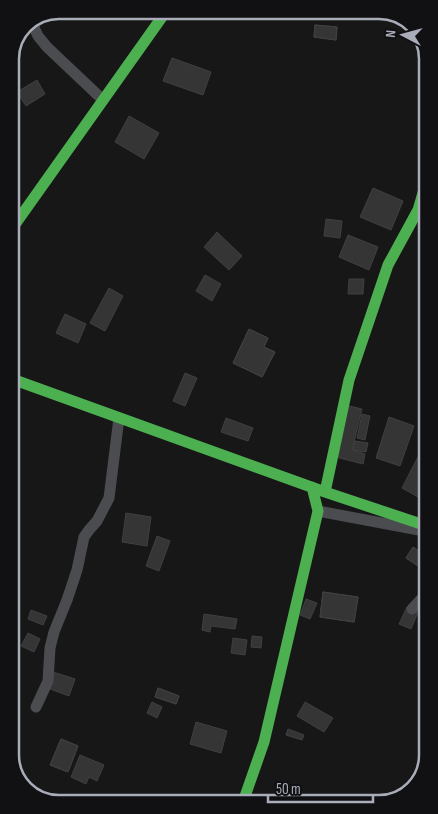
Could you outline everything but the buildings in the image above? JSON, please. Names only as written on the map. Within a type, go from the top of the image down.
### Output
[{"type":"street","points":[[19,219],[161,19]]},
{"type":"street","points":[[34,27],[47,47],[103,100]]},
{"type":"street","points":[[325,492],[349,380],[388,265],[419,207]]},
{"type":"street","points":[[19,382],[325,492],[419,523]]},
{"type":"street","points":[[36,707],[48,681],[50,648],[54,632],[77,570],[84,538],[109,498],[119,418]]},
{"type":"street","points":[[245,795],[264,742],[318,511],[312,487]]},
{"type":"street","points":[[318,511],[419,530]]},
{"type":"street","points":[[412,609],[419,602]]},
{"type":"traffic: fast","points":[[19,219],[161,19]]},
{"type":"traffic: fast","points":[[325,492],[349,380],[388,265],[419,207]]},
{"type":"traffic: fast","points":[[19,382],[325,492],[419,523]]},
{"type":"traffic: fast","points":[[245,795],[264,742],[318,511],[312,487]]}]
